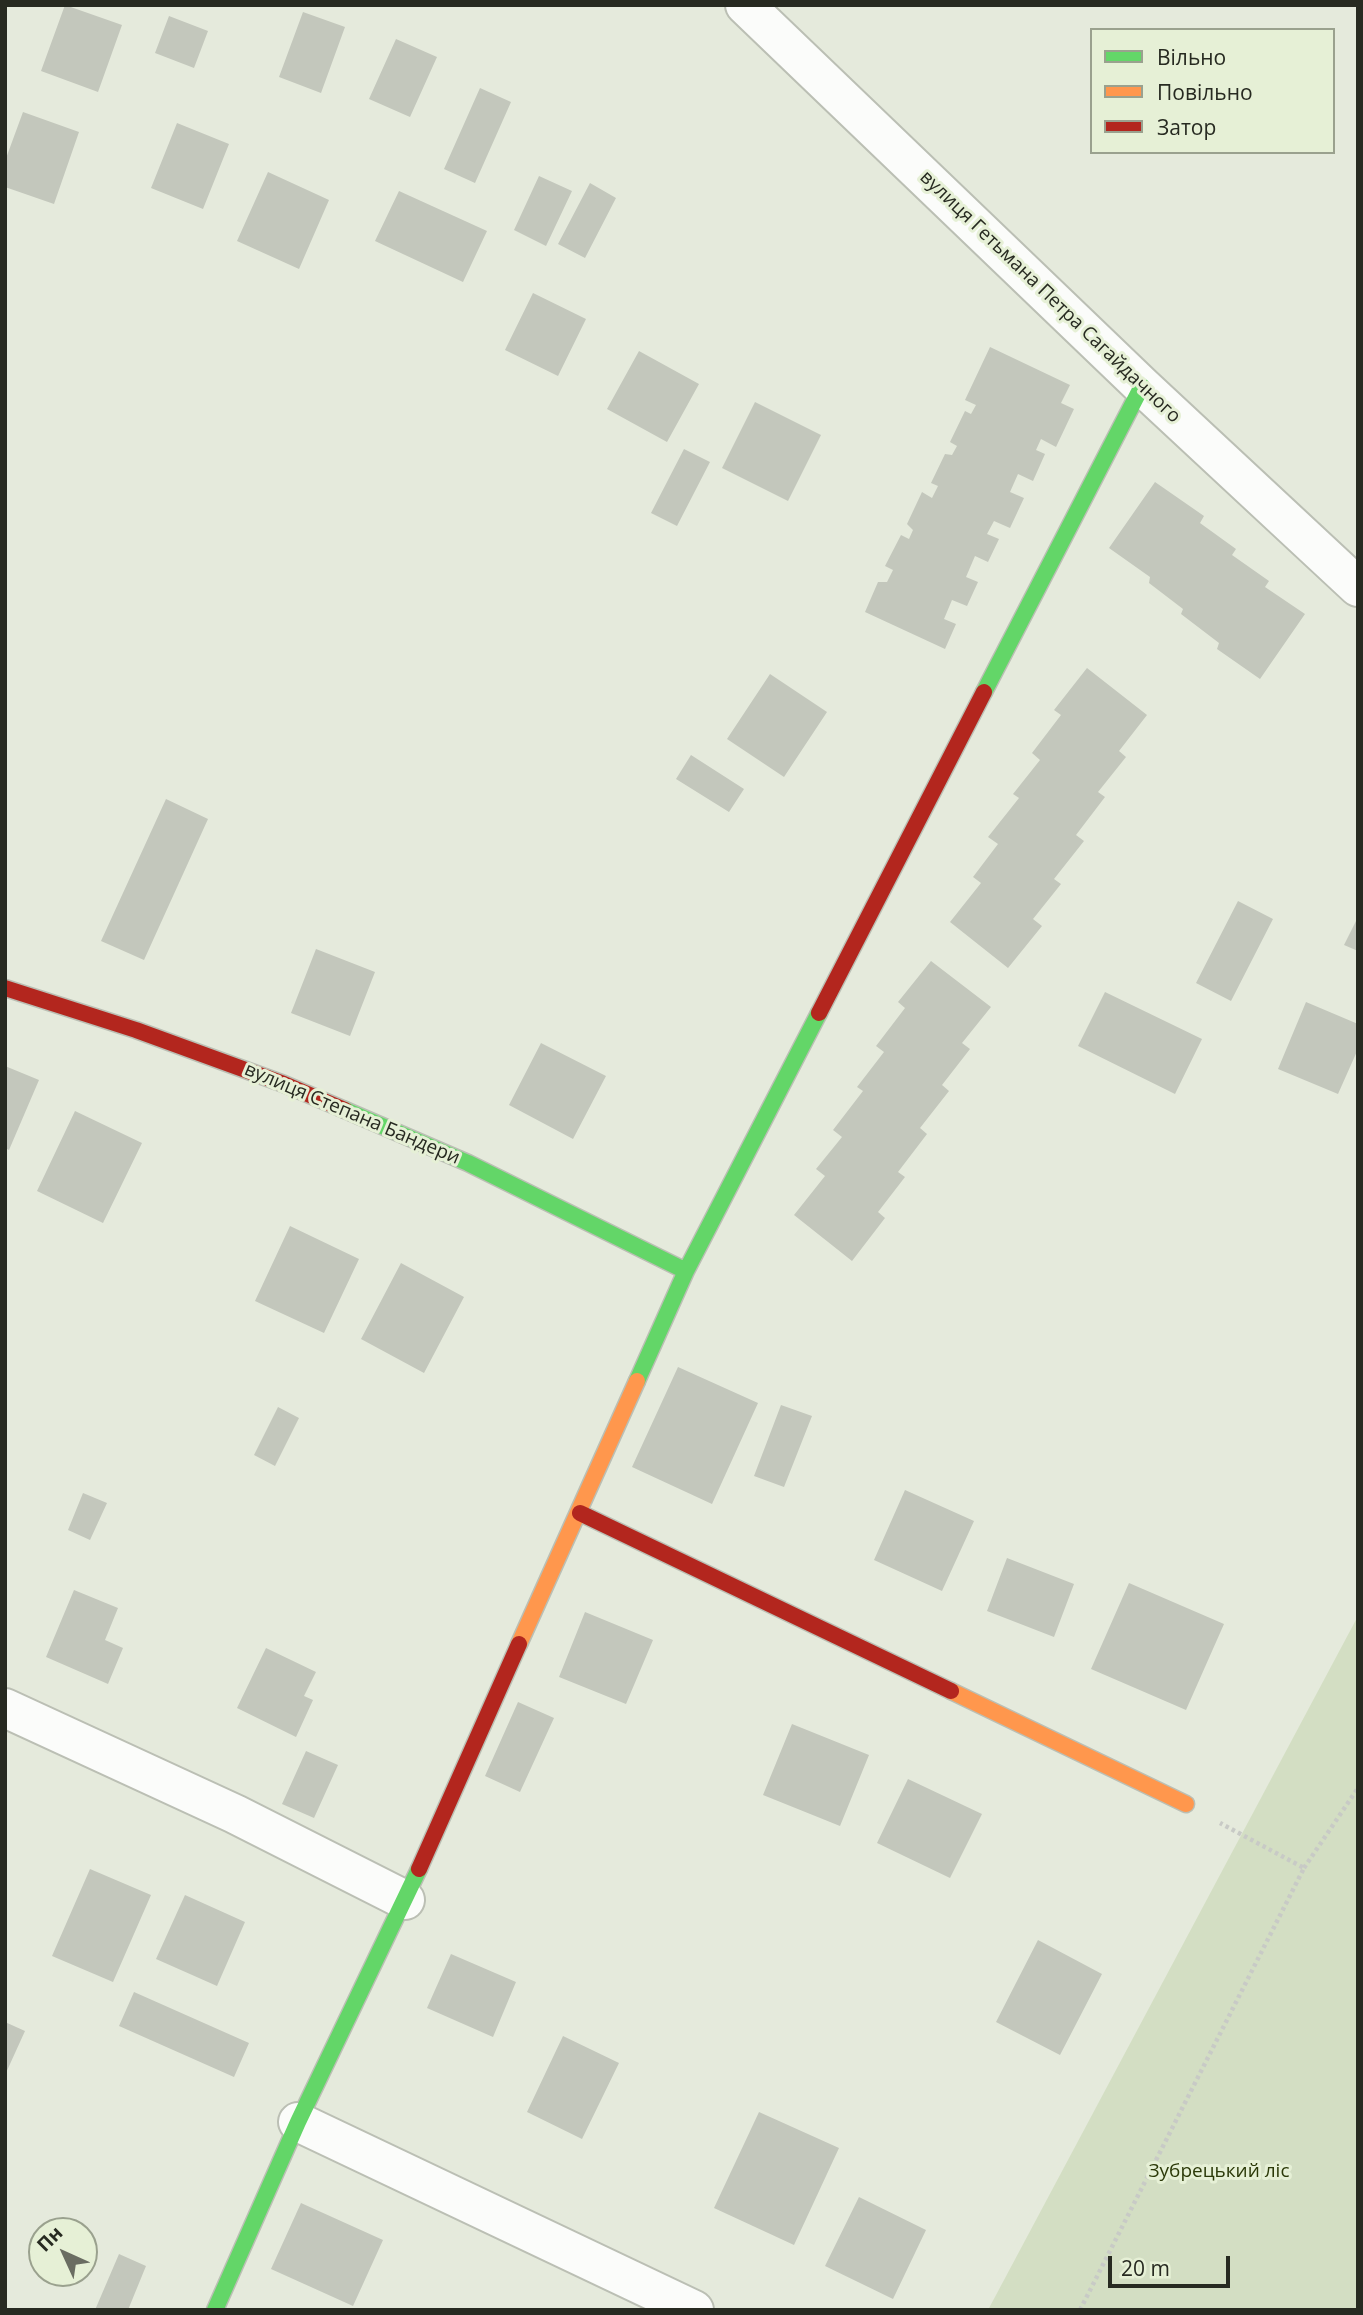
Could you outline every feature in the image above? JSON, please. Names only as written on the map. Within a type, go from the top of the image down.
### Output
[{"type":"street","name":"вулиця Гетьмана Петра Сагайдачного","points":[[746,5],[1142,386],[1358,587]]},
{"type":"street","points":[[215,2310],[298,2122],[405,1899],[580,1513],[686,1270],[1142,386]]},
{"type":"street","name":"вулиця Степана Бандери","points":[[5,988],[136,1030],[284,1084],[468,1163],[686,1270]]},
{"type":"street","points":[[580,1513],[1186,1804]]},
{"type":"street","points":[[5,1708],[235,1814],[405,1899]]},
{"type":"street","points":[[298,2122],[694,2310]]},
{"type":"path","points":[[1080,2310],[1304,1868],[1358,1788]]},
{"type":"path","points":[[1186,1804],[1304,1868]]},
{"type":"green space","name":"Зубрецький ліс","points":[[1358,1616],[1358,2310],[988,2310]]},
{"type":"building","points":[[65,5],[122,25],[98,92],[41,71]]},
{"type":"building","points":[[303,12],[345,27],[321,93],[279,77]]},
{"type":"building","points":[[169,16],[208,31],[194,68],[155,53]]},
{"type":"building","points":[[396,39],[437,57],[410,117],[369,99]]},
{"type":"building","points":[[480,88],[511,102],[475,183],[444,169]]},
{"type":"building","points":[[23,112],[79,132],[54,204],[5,187],[5,161]]},
{"type":"building","points":[[177,123],[229,144],[203,209],[151,188]]},
{"type":"building","points":[[268,172],[329,200],[299,269],[237,241]]},
{"type":"building","points":[[539,176],[572,191],[546,246],[514,230]]},
{"type":"building","points":[[590,183],[616,198],[585,258],[558,244]]},
{"type":"building","points":[[399,191],[487,231],[463,282],[375,241]]},
{"type":"building","points":[[533,293],[586,319],[558,376],[505,350]]},
{"type":"building","points":[[990,347],[1070,385],[1061,403],[1074,409],[1056,447],[1041,439],[1036,450],[1045,454],[1033,481],[1018,474],[1010,492],[1024,498],[1010,528],[994,521],[987,534],[999,539],[988,562],[975,556],[966,577],[978,582],[967,606],[952,600],[944,619],[956,624],[945,649],[865,612],[878,582],[887,582],[893,570],[885,566],[901,535],[909,539],[913,530],[907,524],[922,492],[932,498],[938,486],[931,483],[945,454],[952,455],[957,446],[950,442],[965,411],[971,414],[976,405],[965,400]]},
{"type":"building","points":[[639,351],[699,384],[667,442],[607,409]]},
{"type":"building","points":[[755,402],[821,435],[788,501],[722,468]]},
{"type":"building","points":[[684,449],[710,462],[677,526],[651,513]]},
{"type":"building","points":[[1155,482],[1204,516],[1200,523],[1236,549],[1232,555],[1269,581],[1265,587],[1305,614],[1260,679],[1217,649],[1219,643],[1181,614],[1183,609],[1149,583],[1150,577],[1109,548]]},
{"type":"building","points":[[1087,668],[1147,715],[1119,751],[1126,757],[1098,792],[1105,797],[1076,835],[1084,841],[1054,879],[1061,884],[1033,919],[1042,926],[1008,968],[950,922],[981,883],[973,877],[998,844],[988,837],[1019,798],[1013,794],[1040,760],[1032,753],[1061,715],[1054,710]]},
{"type":"building","points":[[770,674],[827,712],[784,777],[727,739]]},
{"type":"building","points":[[691,755],[744,789],[729,812],[676,779]]},
{"type":"building","points":[[166,799],[208,819],[144,960],[101,941]]},
{"type":"building","points":[[1238,901],[1273,919],[1231,1001],[1196,983]]},
{"type":"building","points":[[1358,917],[1358,951],[1344,945]]},
{"type":"building","points":[[316,949],[375,972],[350,1036],[291,1013]]},
{"type":"building","points":[[931,961],[991,1007],[962,1043],[970,1049],[942,1085],[949,1091],[920,1128],[927,1134],[898,1172],[905,1177],[878,1212],[885,1218],[852,1261],[794,1215],[825,1176],[816,1169],[842,1137],[833,1130],[863,1091],[857,1087],[884,1052],[876,1046],[905,1008],[898,1002]]},
{"type":"building","points":[[1105,992],[1202,1039],[1175,1094],[1078,1046]]},
{"type":"building","points":[[1306,1002],[1358,1024],[1358,1049],[1338,1094],[1278,1069]]},
{"type":"building","points":[[541,1043],[606,1076],[573,1139],[509,1105]]},
{"type":"building","points":[[5,1066],[39,1080],[9,1150],[5,1148]]},
{"type":"building","points":[[75,1111],[142,1143],[103,1223],[37,1191]]},
{"type":"building","points":[[290,1226],[359,1259],[324,1333],[255,1301]]},
{"type":"building","points":[[401,1263],[464,1297],[424,1373],[361,1339]]},
{"type":"building","points":[[678,1367],[758,1403],[712,1504],[632,1467]]},
{"type":"building","points":[[781,1405],[812,1416],[784,1487],[754,1476]]},
{"type":"building","points":[[278,1407],[299,1418],[275,1466],[254,1455]]},
{"type":"building","points":[[905,1490],[974,1521],[942,1591],[874,1560]]},
{"type":"building","points":[[83,1493],[107,1503],[90,1540],[68,1530]]},
{"type":"building","points":[[1007,1558],[1074,1584],[1054,1637],[987,1611]]},
{"type":"building","points":[[1129,1583],[1224,1624],[1186,1710],[1091,1669]]},
{"type":"building","points":[[74,1590],[118,1608],[105,1640],[123,1648],[108,1684],[46,1657]]},
{"type":"building","points":[[585,1612],[653,1640],[626,1704],[559,1677]]},
{"type":"building","points":[[266,1648],[316,1672],[304,1696],[313,1700],[296,1737],[237,1708]]},
{"type":"building","points":[[518,1702],[554,1718],[520,1792],[485,1776]]},
{"type":"building","points":[[792,1724],[869,1755],[840,1826],[763,1795]]},
{"type":"building","points":[[306,1751],[338,1765],[314,1818],[282,1804]]},
{"type":"building","points":[[908,1779],[982,1814],[950,1878],[877,1843]]},
{"type":"building","points":[[90,1869],[151,1895],[113,1982],[52,1956]]},
{"type":"building","points":[[185,1895],[245,1922],[217,1986],[156,1959]]},
{"type":"building","points":[[1038,1940],[1102,1974],[1060,2055],[996,2022]]},
{"type":"building","points":[[451,1954],[516,1982],[493,2037],[427,2008]]},
{"type":"building","points":[[134,1992],[249,2043],[234,2077],[119,2026]]},
{"type":"building","points":[[5,2022],[25,2031],[5,2075]]},
{"type":"building","points":[[563,2036],[619,2063],[582,2139],[527,2112]]},
{"type":"building","points":[[759,2112],[839,2148],[794,2245],[714,2208]]},
{"type":"building","points":[[859,2197],[926,2230],[893,2299],[825,2266]]},
{"type":"building","points":[[301,2203],[383,2240],[353,2306],[271,2269]]},
{"type":"building","points":[[119,2254],[146,2266],[128,2310],[95,2310]]},
{"type":"traffic: fast","points":[[984,692],[1142,386]]},
{"type":"traffic: fast","points":[[637,1381],[686,1271],[819,1013]]},
{"type":"traffic: fast","points":[[345,1110],[468,1163],[686,1271]]},
{"type":"traffic: fast","points":[[215,2310],[298,2122],[419,1869]]},
{"type":"traffic: slow","points":[[519,1644],[637,1381]]},
{"type":"traffic: slow","points":[[951,1691],[1186,1804]]},
{"type":"traffic: jam","points":[[819,1013],[984,692]]},
{"type":"traffic: jam","points":[[5,988],[136,1030],[284,1084],[345,1110]]},
{"type":"traffic: jam","points":[[580,1513],[951,1691]]},
{"type":"traffic: jam","points":[[419,1869],[519,1644]]}]
